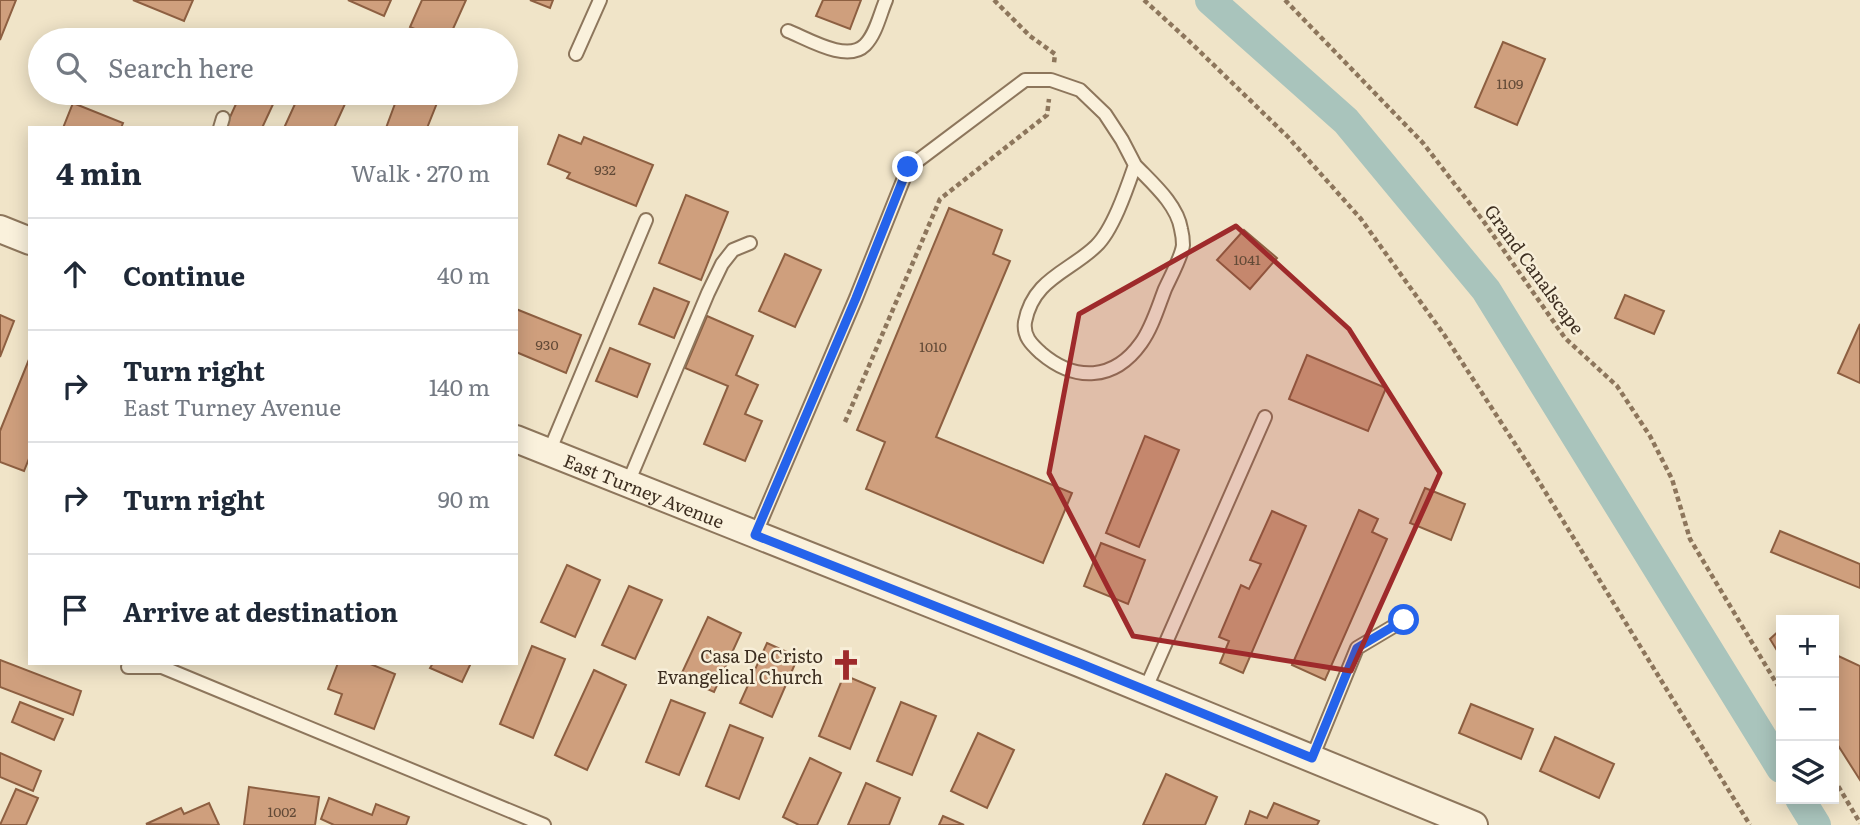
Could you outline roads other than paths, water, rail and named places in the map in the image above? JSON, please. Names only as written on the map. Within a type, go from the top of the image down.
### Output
[{"type":"street","points":[[0,229],[28,240]]},
{"type":"street","name":"East Turney Avenue","points":[[518,440],[1145,690],[1474,825]]},
{"type":"lane","points":[[576,54],[600,0]]},
{"type":"lane","points":[[788,31],[839,52],[853,52],[864,46],[871,36],[886,0]]},
{"type":"lane","points":[[755,535],[856,298],[908,167],[1025,80],[1051,79],[1080,90],[1105,114],[1135,165],[1169,202],[1181,226],[1183,246],[1142,342],[1122,364],[1107,372],[1089,374],[1065,370],[1043,355],[1028,341],[1024,326],[1028,309],[1048,281],[1096,246],[1106,232],[1135,165]]},
{"type":"lane","points":[[549,452],[646,220]]},
{"type":"lane","points":[[628,483],[722,264],[733,250],[750,243]]},
{"type":"lane","points":[[1145,690],[1265,417]]},
{"type":"lane","points":[[1312,758],[1357,648],[1404,620]]},
{"type":"lane","points":[[128,667],[162,667],[544,825]]},
{"type":"waterway","points":[[1210,0],[1346,121],[1486,290],[1776,760]]},
{"type":"waterway","points":[[1803,804],[1816,825]]},
{"type":"place","name":"Casa De Cristo Evangelical Church","points":[[846,665]]}]
